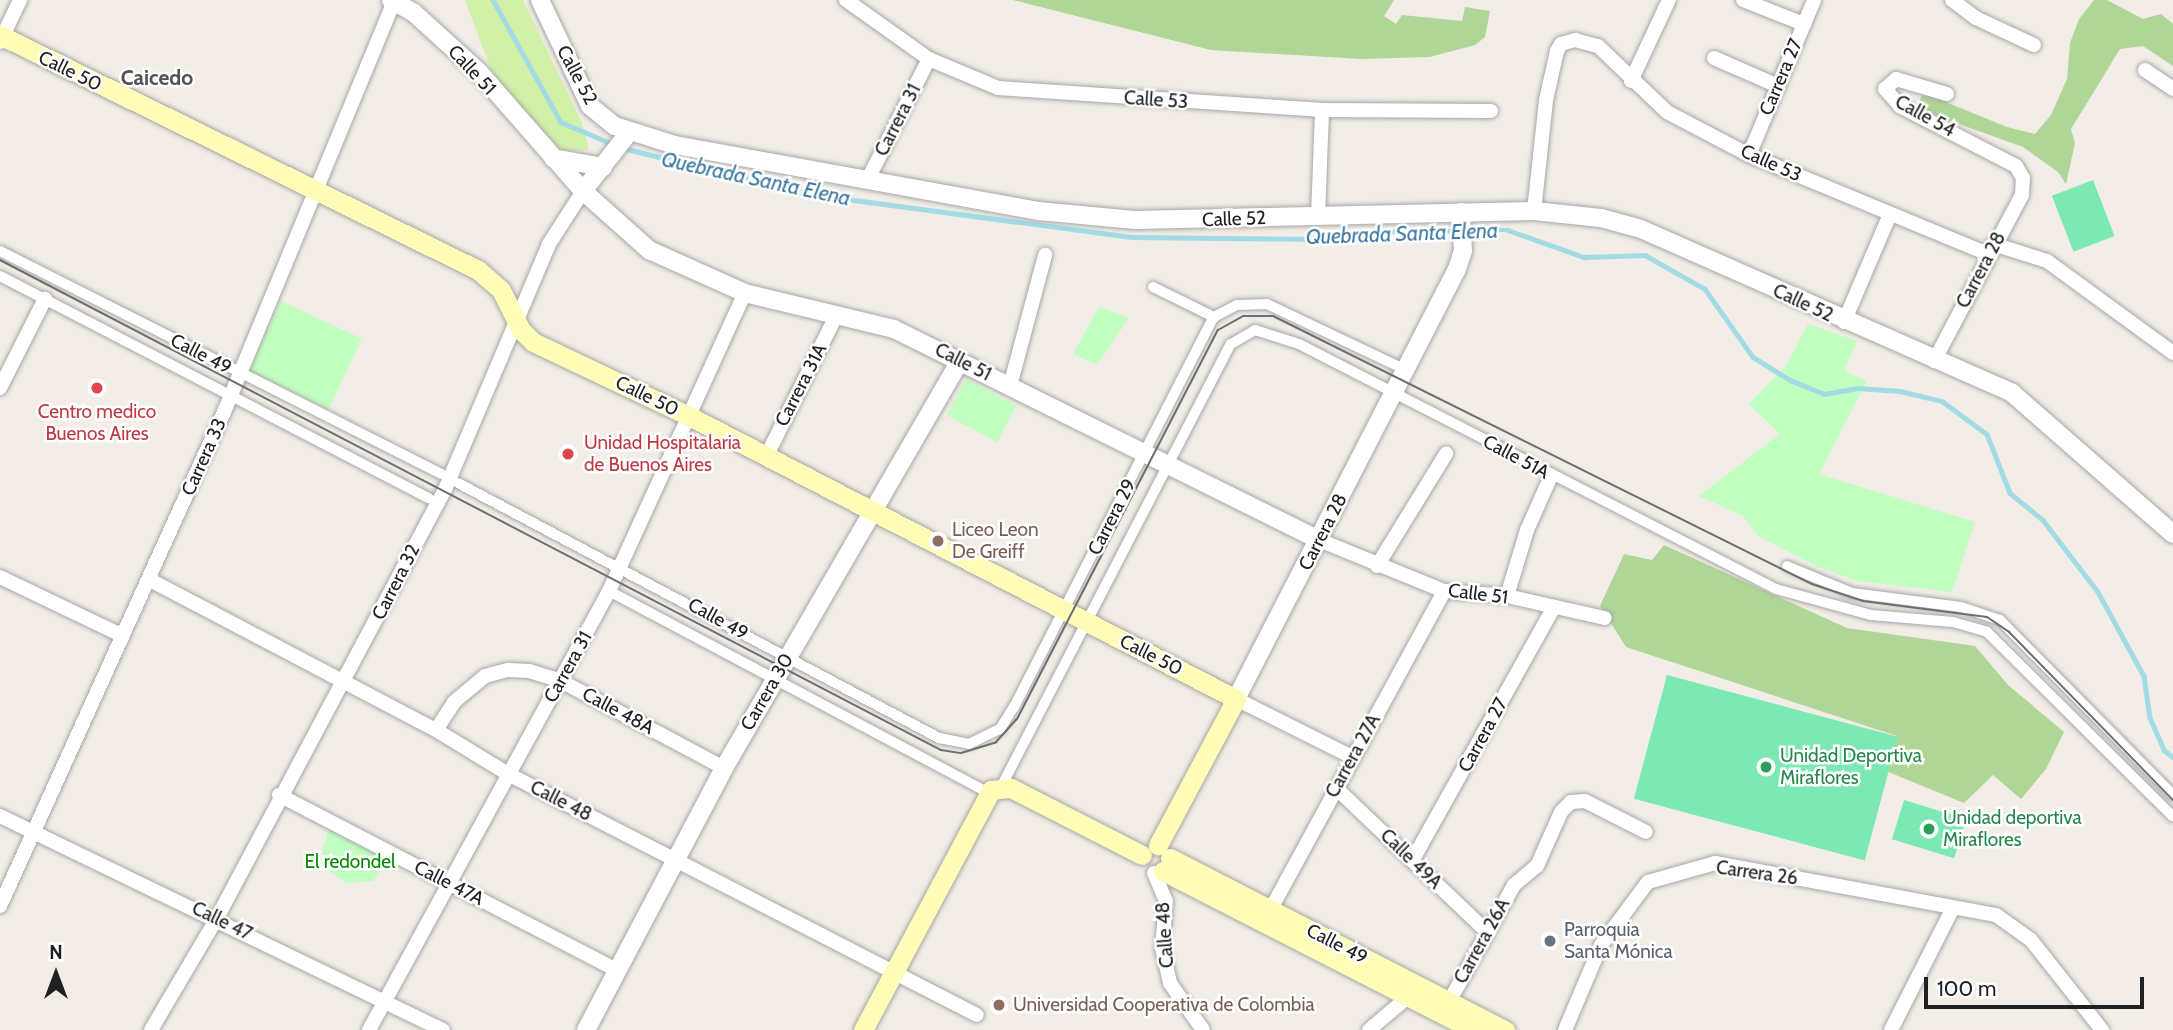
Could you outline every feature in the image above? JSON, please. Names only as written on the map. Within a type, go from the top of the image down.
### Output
[{"type":"main road","name":"Calle 50","points":[[1,38],[478,271],[501,290],[521,330],[533,342],[689,416],[1236,699]]},
{"type":"main road","name":"Carrera 28","points":[[1157,860],[1236,699]]},
{"type":"main road","name":"Calle 49","points":[[996,789],[1157,860],[1446,1008],[1475,1030]]},
{"type":"main road","name":"Carrera 29","points":[[863,1030],[996,789]]},
{"type":"main road","name":"Calle 49","points":[[1267,916],[1409,996],[1505,1030]]},
{"type":"street","points":[[1,38],[20,0]]},
{"type":"street","name":"Calle 52","points":[[540,0],[584,98],[626,136],[1039,211],[1135,220],[1462,216],[1534,211],[1601,218],[1641,229],[1844,322],[2012,393],[2173,534]]},
{"type":"street","name":"Calle 53","points":[[846,0],[929,59],[998,88],[1322,110],[1491,111]]},
{"type":"street","points":[[1631,81],[1669,0]]},
{"type":"street","points":[[1743,0],[1804,24]]},
{"type":"street","name":"Carrera 27","points":[[1749,155],[1814,0]]},
{"type":"street","points":[[1952,0],[1976,18],[2034,45]]},
{"type":"street","name":"Calle 51","points":[[392,1],[414,13],[478,71],[583,191],[649,250],[745,293],[894,329],[1319,540],[1377,566],[1444,591],[1507,596],[1553,609],[1605,618]]},
{"type":"street","name":"Carrera 33","points":[[0,906],[150,580],[231,395],[392,1]]},
{"type":"street","name":"Calle 53","points":[[1534,211],[1546,100],[1557,51],[1561,44],[1575,40],[1598,46],[1631,81],[1667,112],[1749,155],[1890,214],[1991,249],[2046,261],[2173,353]]},
{"type":"street","points":[[1714,58],[1778,86]]},
{"type":"street","name":"Carrera 31","points":[[867,181],[929,59]]},
{"type":"street","points":[[2145,70],[2173,89]]},
{"type":"street","name":"Calle 54","points":[[1947,94],[1896,79],[1885,89],[1900,106],[2016,166],[2023,178]]},
{"type":"street","points":[[1318,216],[1322,110]]},
{"type":"street","name":"Carrera 32","points":[[150,1030],[216,918],[279,795],[343,684],[446,487],[549,244],[583,191],[626,136]]},
{"type":"street","points":[[553,158],[604,166]]},
{"type":"street","name":"Carrera 28","points":[[1934,361],[2022,195],[2023,178]]},
{"type":"street","points":[[1844,322],[1890,214]]},
{"type":"street","name":"Carrera 28","points":[[1236,699],[1457,269],[1463,241],[1462,216]]},
{"type":"street","name":"Calle 49","points":[[0,251],[441,474]]},
{"type":"street","points":[[1010,386],[1045,255]]},
{"type":"street","name":"Calle 49","points":[[0,276],[429,498]]},
{"type":"street","points":[[1153,287],[1214,317],[1251,303],[1289,311],[1404,369]]},
{"type":"street","name":"Carrera 31","points":[[369,1030],[609,591],[745,293]]},
{"type":"street","points":[[0,388],[45,299]]},
{"type":"street","name":"Carrera 31A","points":[[766,457],[837,314]]},
{"type":"street","name":"Carrera 29","points":[[979,741],[1005,723],[1214,317]]},
{"type":"street","name":"Carrera 29","points":[[996,789],[1231,344],[1255,330]]},
{"type":"street","name":"Calle 51A","points":[[1255,330],[1299,344],[1551,476],[1776,589],[1871,615],[1953,622],[1987,632],[2173,817]]},
{"type":"street","name":"Carrera 30","points":[[586,1030],[724,768],[960,361]]},
{"type":"street","points":[[1377,566],[1446,454]]},
{"type":"street","points":[[1507,596],[1527,530],[1551,476]]},
{"type":"street","name":"Calle 49","points":[[458,483],[620,566],[948,742],[979,741]]},
{"type":"street","points":[[1787,566],[1852,593],[1961,607],[2000,620],[2173,795]]},
{"type":"street","points":[[0,577],[122,636]]},
{"type":"street","name":"Calle 48","points":[[150,580],[343,684],[436,730],[508,774],[977,1015]]},
{"type":"street","name":"Calle 49","points":[[609,591],[996,789]]},
{"type":"street","name":"Carrera 27A","points":[[1267,916],[1444,591]]},
{"type":"street","name":"Carrera 27","points":[[1412,861],[1553,609]]},
{"type":"street","name":"Calle 48A","points":[[436,730],[469,688],[508,670],[561,681],[724,768]]},
{"type":"street","name":"Calle 50","points":[[1236,699],[1352,757]]},
{"type":"street","name":"Calle 49A","points":[[1336,788],[1486,931]]},
{"type":"street","name":"Calle 47A","points":[[279,795],[619,971]]},
{"type":"street","name":"Carrera 26A","points":[[1446,1008],[1486,931],[1514,885],[1537,866],[1562,812],[1571,802],[1585,801],[1646,832]]},
{"type":"street","name":"Calle 47","points":[[0,816],[216,918],[443,1030]]},
{"type":"street","name":"Calle 48","points":[[1157,860],[1166,901],[1162,948],[1170,983],[1203,1030]]},
{"type":"street","name":"Carrera 26","points":[[1565,1030],[1601,945],[1648,881],[1715,863],[1952,909],[1996,915],[2031,940],[2102,1030]]},
{"type":"street","points":[[1891,1030],[1952,909]]},
{"type":"street","points":[[1369,1030],[1409,996]]},
{"type":"green space","points":[[465,0],[523,0],[582,123],[589,150],[556,151],[491,70]]},
{"type":"green space","points":[[1013,0],[1394,0],[1384,16],[1396,24],[1402,15],[1462,21],[1465,7],[1490,11],[1485,37],[1475,45],[1430,57],[1361,59],[1211,50]]},
{"type":"green space","points":[[2094,0],[2107,0],[2143,19],[2161,14],[2173,24],[2173,66],[2143,46],[2120,49],[2071,129],[2075,143],[2066,184],[2058,172],[2023,147],[1920,110],[1918,102],[1922,96],[1941,94],[1948,103],[2007,127],[2035,134],[2051,115],[2067,79],[2070,43],[2079,19]]},
{"type":"green space","points":[[2093,180],[2115,236],[2073,252],[2052,196]]},
{"type":"green space","points":[[281,301],[362,339],[329,409],[248,372]]},
{"type":"green space","points":[[1099,307],[1129,318],[1097,365],[1073,354]]},
{"type":"green space","points":[[1808,324],[1857,341],[1844,371],[1867,381],[1819,474],[1975,522],[1952,592],[1858,581],[1816,566],[1758,536],[1743,516],[1699,496],[1780,434],[1749,404],[1786,366]]},
{"type":"green space","points":[[966,379],[1016,406],[997,442],[947,415]]},
{"type":"green space","points":[[1664,545],[1847,628],[1975,646],[2008,685],[2064,732],[2046,769],[2021,799],[1993,775],[1964,803],[1886,771],[1897,736],[1626,647],[1600,606],[1624,554],[1652,560]]},
{"type":"green space","name":"Unidad Deportiva Miraflores","points":[[1667,675],[1898,737],[1865,860],[1634,799]]},
{"type":"green space","name":"Unidad deportiva Miraflores","points":[[1904,800],[1966,819],[1954,858],[1892,839]]},
{"type":"green space","name":"El redondel","points":[[329,829],[388,859],[373,881],[348,883],[331,873],[322,852]]},
{"type":"waterway","name":"Quebrada Santa Elena","points":[[493,0],[561,122],[615,145]]},
{"type":"waterway","name":"Quebrada Santa Elena","points":[[623,148],[809,194],[1131,237],[1323,239],[1389,231],[1456,230]]},
{"type":"waterway","name":"Quebrada Santa Elena","points":[[1465,230],[1508,230],[1584,257],[1645,255],[1705,289],[1753,357],[1790,380],[1824,394],[1857,388],[1900,391],[1942,401],[1987,434],[2010,493],[2043,520],[2098,592],[2144,676],[2150,718],[2164,750],[2173,757]]},
{"type":"tram line","points":[[0,260],[941,750],[961,753],[996,742],[1017,719],[1218,330],[1243,316],[1273,316],[1812,584],[1863,601],[1987,617],[2009,632],[2173,800]]},
{"type":"place","name":"Centro medico Buenos Aires","points":[[97,388]]},
{"type":"place","name":"Unidad Hospitalaria de Buenos Aires","points":[[568,454]]},
{"type":"place","name":"Liceo Leon De Greiff","points":[[938,541]]},
{"type":"place","name":"Unidad Deportiva Miraflores","points":[[1766,767]]},
{"type":"place","name":"Unidad deportiva Miraflores","points":[[1929,829]]},
{"type":"place","name":"Parroquia Santa Mónica","points":[[1550,941]]},
{"type":"place","name":"Universidad Cooperativa de Colombia","points":[[999,1005]]},
{"type":"district","name":"Caicedo","points":[[157,78]]}]
